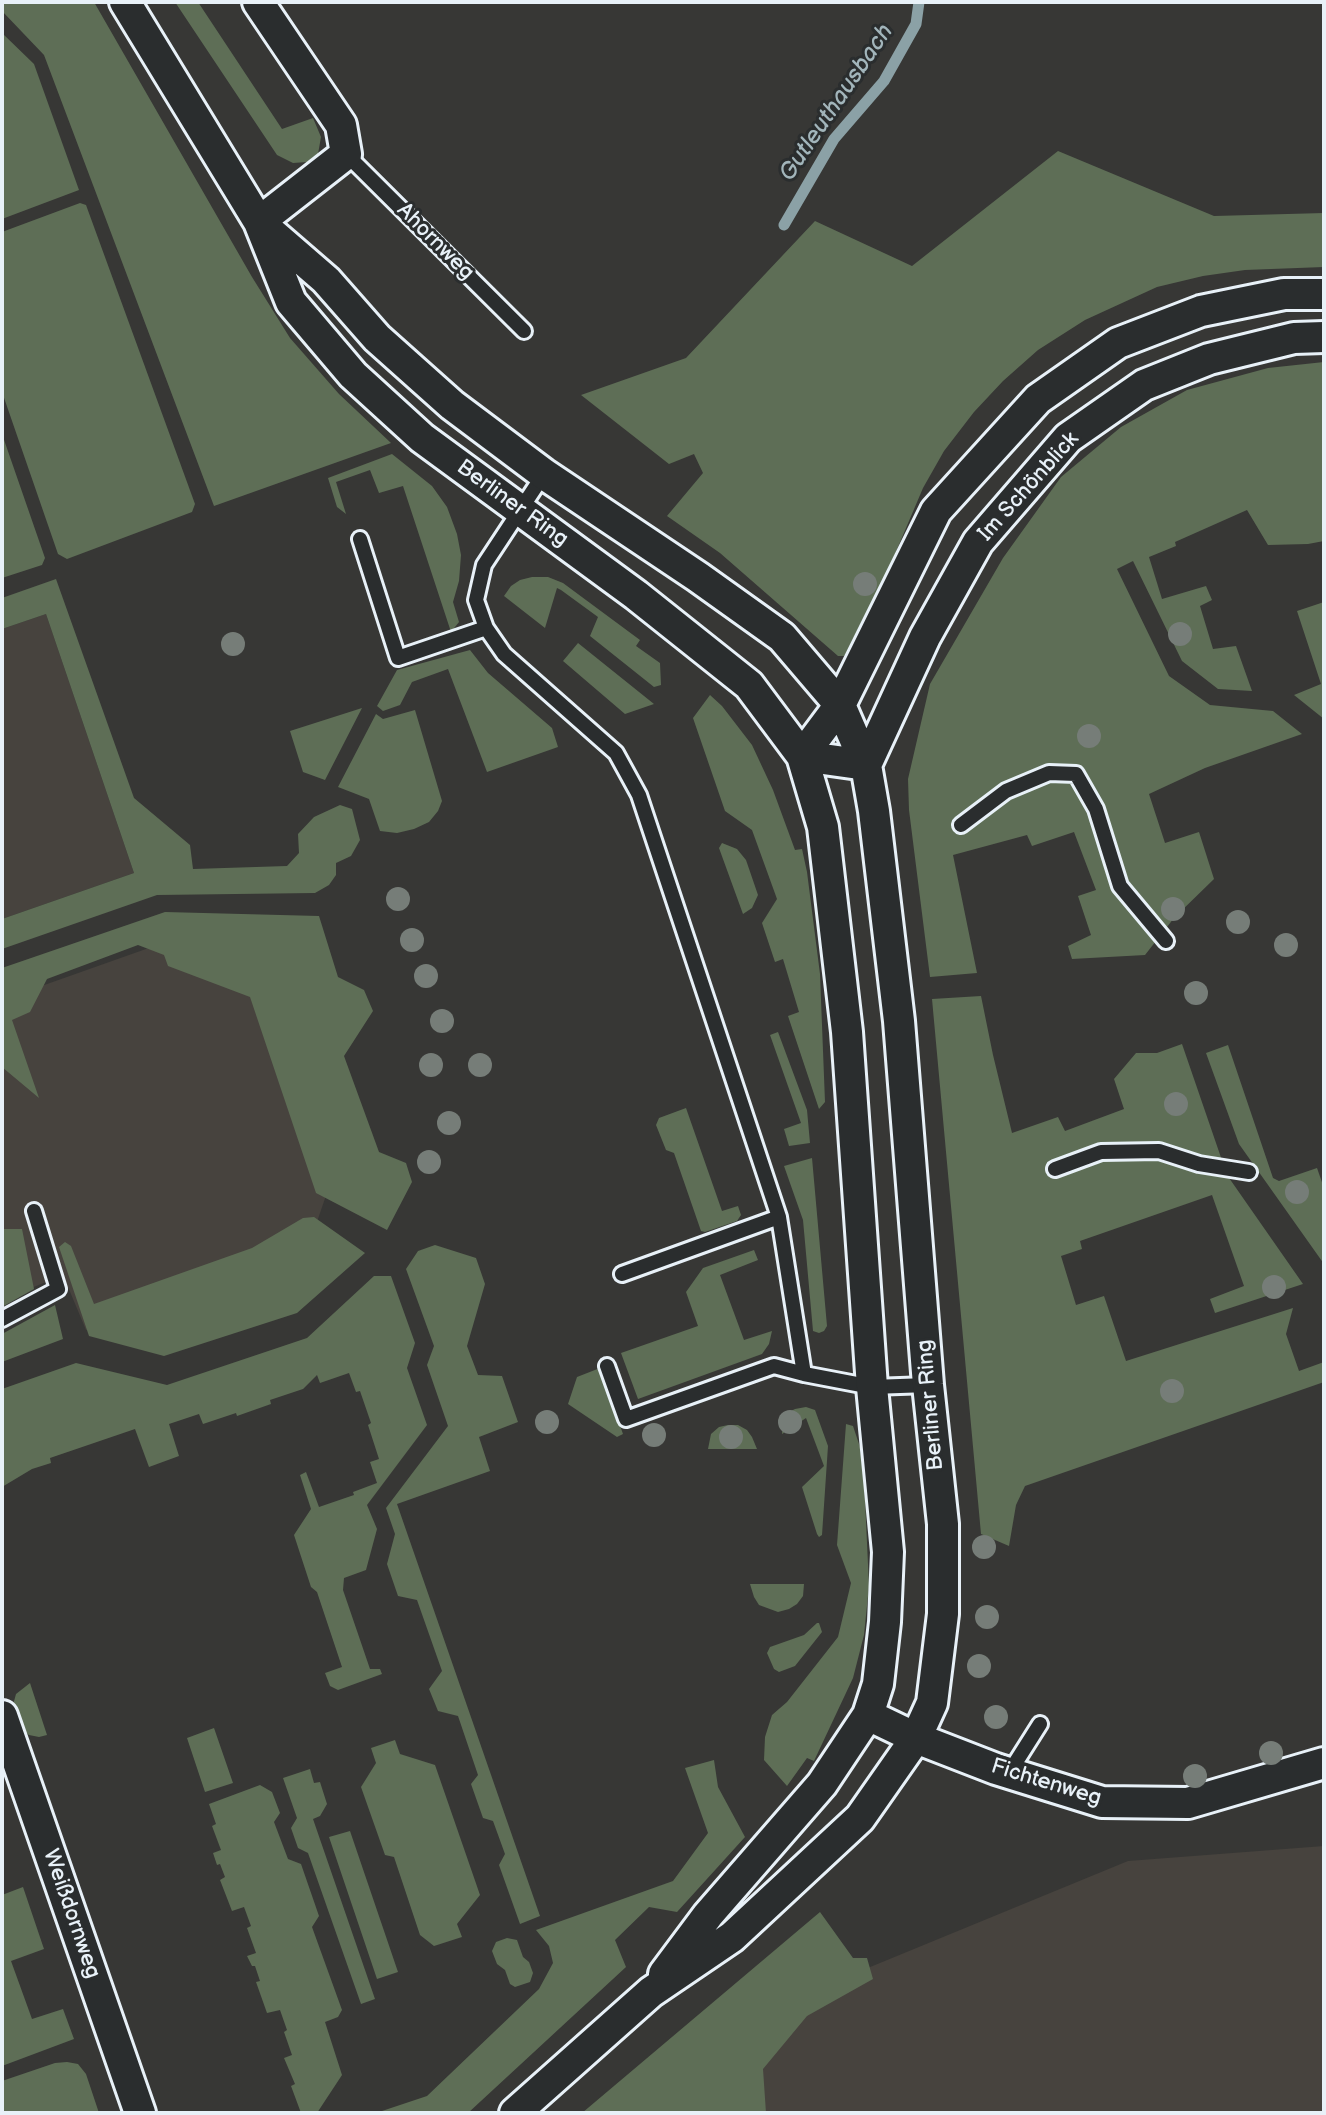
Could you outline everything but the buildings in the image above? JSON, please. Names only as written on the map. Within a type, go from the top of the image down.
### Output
[{"type":"street","name":"Berliner Ring","points":[[125,2],[259,222],[291,302],[353,375],[422,438],[636,595],[749,685],[802,756],[823,827],[847,1032],[872,1387],[888,1552],[878,1684],[868,1715],[822,1784],[708,1915],[651,1992]]},
{"type":"street","name":"Ahornweg","points":[[258,2],[341,125],[346,154]]},
{"type":"street","points":[[259,222],[346,154]]},
{"type":"street","name":"Berliner Ring","points":[[259,222],[326,280],[377,338],[452,405],[544,474],[782,637],[840,705],[866,765],[874,811],[899,1021],[928,1385],[943,1524],[943,1614],[932,1703],[916,1738],[860,1818],[732,1937],[651,1992],[515,2113]]},
{"type":"street","points":[[866,765],[802,756],[840,705],[936,511],[1038,399],[1118,343],[1201,311],[1284,294],[1324,294]]},
{"type":"street","name":"Im Schönblick","points":[[866,765],[925,637],[978,542],[1068,438],[1144,385],[1209,359],[1294,338],[1324,337]]},
{"type":"street","name":"Fichtenweg","points":[[868,1715],[916,1738],[1009,1773],[1102,1802],[1188,1803],[1324,1763]]},
{"type":"street","name":"Weißdornweg","points":[[2,1716],[140,2113]]},
{"type":"lane","name":"Ahornweg","points":[[346,154],[524,331]]},
{"type":"lane","points":[[544,474],[484,565],[476,600],[486,628],[504,654],[616,753],[639,795],[779,1217],[804,1374]]},
{"type":"lane","points":[[360,539],[398,658],[486,628]]},
{"type":"lane","points":[[961,825],[1006,791],[1049,773],[1076,774],[1096,809],[1120,886],[1166,941]]},
{"type":"lane","points":[[1055,1169],[1101,1152],[1159,1151],[1199,1164],[1249,1172]]},
{"type":"lane","points":[[2,1319],[58,1289],[34,1211]]},
{"type":"lane","points":[[622,1274],[779,1217]]},
{"type":"lane","points":[[607,1366],[626,1419],[774,1366],[872,1387],[928,1385]]},
{"type":"lane","points":[[1009,1773],[1040,1724]]},
{"type":"shaded area","points":[[46,614],[134,873],[2,919],[2,629]]},
{"type":"shaded area","points":[[177,938],[260,958],[333,1175],[305,1257],[86,1330],[63,1275],[2,1300],[2,1000]]},
{"type":"shaded area","points":[[1324,1846],[1324,2113],[721,2113],[807,1993],[1128,1861]]},
{"type":"green space","points":[[2,2],[94,2],[290,338],[339,394],[391,443],[214,506],[44,55],[2,11]]},
{"type":"green space","points":[[175,2],[198,2],[282,129],[313,118],[321,137],[318,154],[307,162],[293,163],[277,155]]},
{"type":"green space","points":[[2,33],[34,64],[79,190],[2,219]]},
{"type":"green space","points":[[1058,151],[1214,216],[1324,213],[1324,267],[1245,270],[1157,287],[1085,320],[1038,350],[974,412],[944,451],[923,488],[892,561],[847,652],[844,656],[838,656],[720,553],[667,516],[703,473],[694,454],[669,464],[581,395],[686,358],[815,221],[912,266]]},
{"type":"green space","points":[[80,203],[86,205],[195,504],[192,512],[67,559],[58,554],[2,392],[2,232]]},
{"type":"green space","points":[[1324,362],[1324,541],[1268,545],[1247,510],[1149,557],[1162,599],[1206,586],[1212,600],[1200,606],[1213,649],[1236,646],[1252,691],[1218,689],[1182,661],[1133,561],[1117,569],[1169,676],[1210,705],[1273,711],[1302,734],[1205,768],[1149,794],[1165,843],[1199,832],[1214,879],[1174,918],[1145,955],[1072,959],[1068,946],[1091,935],[1078,896],[1096,890],[1074,832],[1032,846],[1027,835],[953,855],[977,973],[930,977],[909,810],[908,779],[930,684],[1003,558],[1061,477],[1121,427],[1187,390],[1268,368]]},
{"type":"green space","points":[[2,434],[45,558],[42,565],[2,578]]},
{"type":"green space","points":[[392,454],[432,486],[447,507],[457,534],[461,555],[453,602],[459,622],[451,632],[403,486],[379,493],[370,470],[336,482],[346,514],[337,507],[328,478]]},
{"type":"green space","points":[[532,577],[548,577],[563,583],[640,640],[636,646],[660,663],[661,685],[654,687],[590,636],[598,617],[561,590],[557,588],[545,628],[504,596],[511,586]]},
{"type":"green space","points":[[56,579],[134,798],[190,845],[193,869],[287,866],[299,853],[298,834],[314,817],[340,805],[352,809],[360,840],[351,856],[336,863],[336,875],[329,885],[315,893],[157,895],[2,949],[2,919],[134,873],[46,614],[2,629],[2,598]]},
{"type":"green space","points":[[1324,602],[1324,719],[1294,695],[1321,684],[1297,611]]},
{"type":"green space","points":[[578,643],[654,704],[625,714],[563,661]]},
{"type":"green space","points":[[470,650],[488,673],[552,728],[558,747],[487,772],[448,669],[412,682],[400,705],[383,711],[377,706],[397,670]]},
{"type":"green space","points":[[710,695],[752,745],[795,850],[802,849],[820,974],[825,1102],[819,1109],[788,1016],[799,1012],[783,959],[775,962],[762,923],[777,899],[752,830],[725,811],[693,718]]},
{"type":"green space","points":[[362,708],[325,780],[303,772],[290,731]]},
{"type":"green space","points":[[415,710],[442,801],[429,822],[397,833],[380,831],[369,799],[338,787],[376,714],[383,719]]},
{"type":"green space","points":[[722,843],[737,849],[746,860],[758,895],[752,908],[743,914],[719,848]]},
{"type":"green space","points":[[165,912],[319,916],[338,977],[364,990],[373,1011],[344,1056],[379,1152],[406,1163],[412,1182],[387,1230],[316,1193],[250,997],[168,966],[164,955],[138,945],[47,979],[30,1012],[12,1020],[39,1098],[2,1067],[2,968]]},
{"type":"green space","points":[[981,996],[1012,1133],[1058,1117],[1065,1131],[1124,1109],[1114,1079],[1136,1053],[1157,1053],[1182,1044],[1227,1175],[1303,1284],[1215,1313],[1210,1299],[1244,1286],[1212,1195],[1080,1241],[1082,1249],[1061,1256],[1076,1305],[1104,1296],[1126,1361],[1293,1308],[1286,1334],[1299,1371],[1324,1362],[1324,1382],[1025,1486],[1016,1505],[1009,1546],[981,1534],[932,999]]},
{"type":"green space","points":[[778,1032],[807,1110],[810,1143],[789,1146],[784,1129],[801,1123],[770,1035]]},
{"type":"green space","points":[[1228,1045],[1273,1178],[1279,1181],[1317,1168],[1324,1188],[1324,1264],[1239,1144],[1206,1053]]},
{"type":"green space","points":[[686,1108],[722,1211],[738,1206],[741,1215],[737,1221],[705,1232],[701,1231],[674,1153],[666,1150],[656,1125],[659,1118]]},
{"type":"green space","points":[[812,1158],[827,1326],[819,1333],[813,1331],[803,1220],[784,1166]]},
{"type":"green space","points":[[314,1217],[365,1253],[297,1313],[164,1356],[89,1336],[59,1247],[65,1242],[71,1246],[94,1304],[252,1248],[303,1218]]},
{"type":"green space","points":[[2,1229],[22,1229],[34,1289],[2,1307]]},
{"type":"green space","points":[[435,1245],[476,1258],[485,1284],[467,1346],[478,1375],[502,1376],[518,1422],[479,1437],[490,1471],[397,1504],[540,1916],[520,1924],[499,1865],[505,1854],[493,1821],[483,1818],[471,1784],[478,1775],[458,1716],[438,1711],[429,1689],[442,1671],[417,1600],[398,1596],[387,1564],[395,1534],[386,1508],[448,1426],[427,1365],[434,1346],[406,1269],[418,1251]]},
{"type":"green space","points":[[754,1250],[758,1260],[720,1275],[744,1340],[772,1331],[769,1344],[762,1354],[638,1399],[621,1353],[698,1326],[686,1292],[703,1268]]},
{"type":"green space","points":[[374,1276],[391,1276],[415,1343],[407,1368],[427,1425],[367,1505],[377,1529],[366,1570],[344,1578],[343,1590],[370,1669],[380,1669],[382,1674],[338,1690],[330,1686],[325,1673],[342,1667],[294,1535],[311,1509],[300,1475],[306,1472],[319,1507],[377,1483],[370,1462],[379,1459],[368,1425],[371,1423],[360,1391],[356,1392],[349,1373],[320,1383],[317,1375],[303,1389],[237,1416],[236,1413],[203,1424],[199,1414],[169,1424],[179,1456],[149,1467],[135,1429],[50,1458],[51,1463],[32,1469],[2,1487],[2,1389],[76,1363],[167,1385],[307,1338]]},
{"type":"green space","points":[[55,1305],[63,1339],[2,1362],[2,1334]]},
{"type":"green space","points":[[600,1368],[623,1434],[617,1437],[568,1404],[577,1377]]},
{"type":"green space","points":[[806,1407],[815,1410],[828,1446],[822,1535],[819,1537],[802,1487],[824,1466],[806,1418],[782,1434],[787,1413]]},
{"type":"green space","points":[[846,1424],[853,1426],[860,1447],[864,1478],[869,1586],[864,1635],[853,1678],[814,1761],[807,1758],[787,1786],[764,1760],[765,1737],[772,1715],[787,1702],[838,1637],[851,1583],[837,1545]]},
{"type":"green space","points":[[738,1425],[747,1430],[757,1449],[708,1449],[711,1434],[719,1427]]},
{"type":"green space","points":[[750,1584],[804,1584],[803,1596],[797,1604],[778,1612],[759,1605]]},
{"type":"green space","points":[[817,1623],[822,1632],[795,1666],[779,1672],[774,1669],[767,1653],[770,1647],[804,1635]]},
{"type":"green space","points":[[30,1683],[47,1735],[39,1737],[29,1735],[20,1728],[15,1718],[13,1705],[16,1694]]},
{"type":"green space","points":[[214,1728],[233,1783],[205,1792],[187,1738]]},
{"type":"green space","points":[[395,1740],[400,1754],[435,1765],[480,1895],[457,1924],[462,1937],[434,1946],[420,1935],[394,1857],[385,1855],[361,1787],[376,1763],[371,1748]]},
{"type":"green space","points":[[714,1760],[718,1787],[745,1837],[677,1912],[649,1907],[615,1940],[626,1967],[468,2113],[376,2113],[427,2096],[539,1989],[553,1963],[549,1946],[536,1930],[673,1881],[708,1833],[685,1768]]},
{"type":"green space","points":[[310,1769],[314,1783],[320,1782],[327,1804],[320,1816],[313,1819],[375,1999],[361,2004],[308,1853],[298,1848],[291,1828],[297,1818],[283,1778]]},
{"type":"green space","points":[[260,1785],[272,1792],[280,1813],[274,1822],[288,1859],[301,1864],[319,1916],[312,1927],[342,2010],[338,2017],[325,2022],[342,2075],[317,2113],[301,2113],[291,2086],[295,2084],[284,2058],[292,2055],[284,2032],[287,2030],[280,2010],[267,2013],[256,1982],[260,1981],[255,1966],[247,1956],[256,1953],[247,1928],[251,1926],[244,1907],[232,1911],[220,1880],[225,1877],[213,1853],[221,1850],[212,1826],[216,1824],[209,1804]]},
{"type":"green space","points":[[350,1831],[398,1972],[377,1979],[329,1837]]},
{"type":"green space","points":[[23,1887],[44,1949],[11,1961],[32,2019],[63,2009],[74,2039],[2,2066],[2,1895]]},
{"type":"green space","points":[[820,1912],[853,1958],[867,1958],[873,1979],[807,2016],[763,2069],[766,2113],[582,2113]]},
{"type":"green space","points":[[507,1938],[517,1940],[533,1973],[530,1982],[515,1987],[510,1984],[505,1970],[497,1964],[492,1951],[496,1942]]},
{"type":"green space","points":[[55,2063],[78,2064],[86,2074],[99,2113],[2,2113],[2,2081]]},
{"type":"waterway","name":"Gutleuthausbach","points":[[784,225],[834,139],[884,81],[916,24],[919,2]]}]
